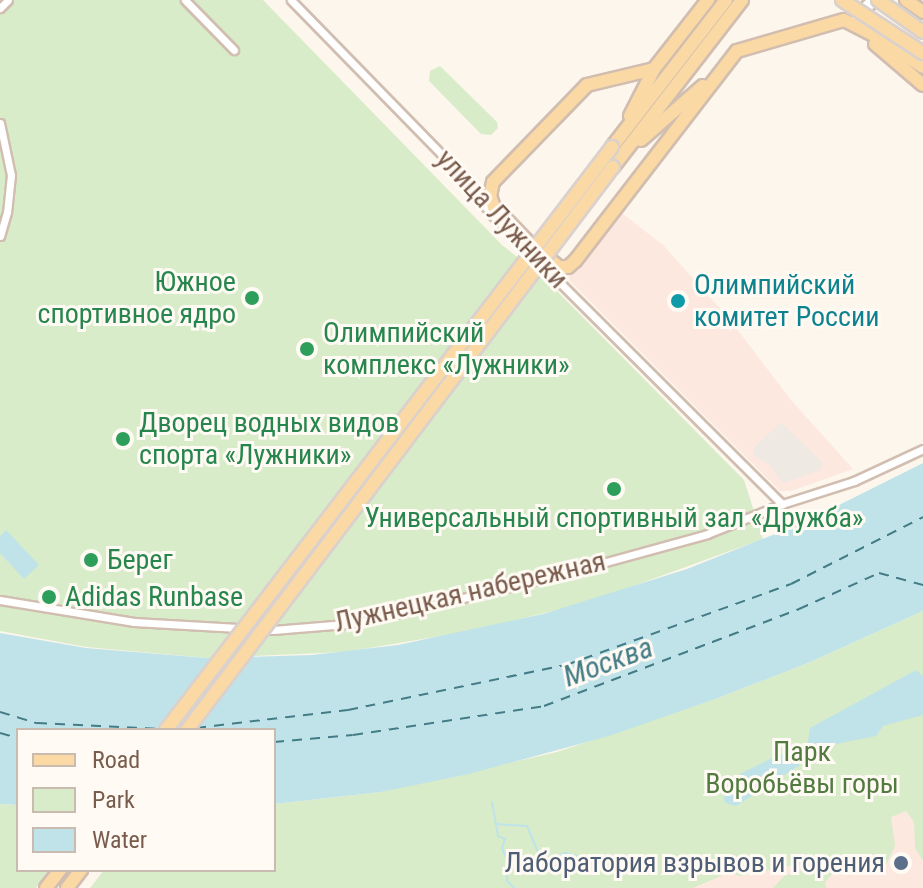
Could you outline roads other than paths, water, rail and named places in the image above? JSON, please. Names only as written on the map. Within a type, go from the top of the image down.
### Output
[{"type":"main road","points":[[615,143],[654,69],[708,0]]},
{"type":"main road","points":[[168,728],[726,0]]},
{"type":"main road","points":[[189,728],[742,0]]},
{"type":"main road","points":[[842,0],[923,53]]},
{"type":"main road","points":[[613,167],[716,75],[737,51],[851,18],[878,0],[923,32]]},
{"type":"main road","points":[[906,0],[923,12]]},
{"type":"main road","points":[[851,18],[923,67]]},
{"type":"main road","points":[[824,25],[861,35],[886,52],[923,85]]},
{"type":"main road","points":[[654,69],[587,85],[493,182],[490,196],[494,207],[555,265],[571,265],[695,107],[716,75]]},
{"type":"main road","points":[[46,888],[58,872]]},
{"type":"main road","points":[[67,888],[79,872]]},
{"type":"street","points":[[0,8],[8,0]]},
{"type":"street","points":[[185,0],[234,50]]},
{"type":"street","name":"улица Лужники","points":[[291,0],[442,155],[494,217],[782,504]]},
{"type":"street","points":[[0,123],[11,175],[7,212],[0,236]]},
{"type":"street","points":[[557,278],[571,265]]},
{"type":"street","name":"Лужнецкая набережная","points":[[0,600],[127,622],[273,630],[347,624],[678,543],[854,481],[923,449]]},
{"type":"water","name":"Москва","points":[[923,463],[923,611],[808,663],[609,736],[469,774],[381,792],[276,804],[276,728],[16,728],[16,805],[0,804],[0,633],[86,648],[207,658],[312,655],[398,645],[543,614],[687,569],[805,522]]},
{"type":"water","points":[[6,530],[39,565],[24,579],[0,553],[0,536]]},
{"type":"water","points":[[916,670],[923,676],[923,715],[883,726],[876,736],[826,746],[813,754],[807,746],[810,728]]},
{"type":"water","points":[[793,752],[800,765],[736,806],[725,803],[722,788],[730,779],[780,754]]},
{"type":"waterway","points":[[492,802],[498,836],[505,839],[502,848],[507,860],[507,881],[514,888]]},
{"type":"waterway","points":[[497,824],[527,826],[542,862],[565,853],[594,861]]},
{"type":"place","name":"Южное спортивное ядро","points":[[252,298]]},
{"type":"place","name":"Олимпийский комитет России","points":[[678,301]]},
{"type":"place","name":"Олимпийский комплекс «Лужники»","points":[[307,349]]},
{"type":"place","name":"Дворец водных видов спорта «Лужники»","points":[[123,439]]},
{"type":"place","name":"Универсальный спортивный зал «Дружба»","points":[[614,489]]},
{"type":"place","name":"Берег","points":[[91,560]]},
{"type":"place","name":"Adidas Runbase","points":[[49,597]]},
{"type":"place","name":"Лаборатория взрывов и горения","points":[[901,863]]},
{"type":"park label","name":"Парк Воробьёвы горы","points":[[802,768]]}]
